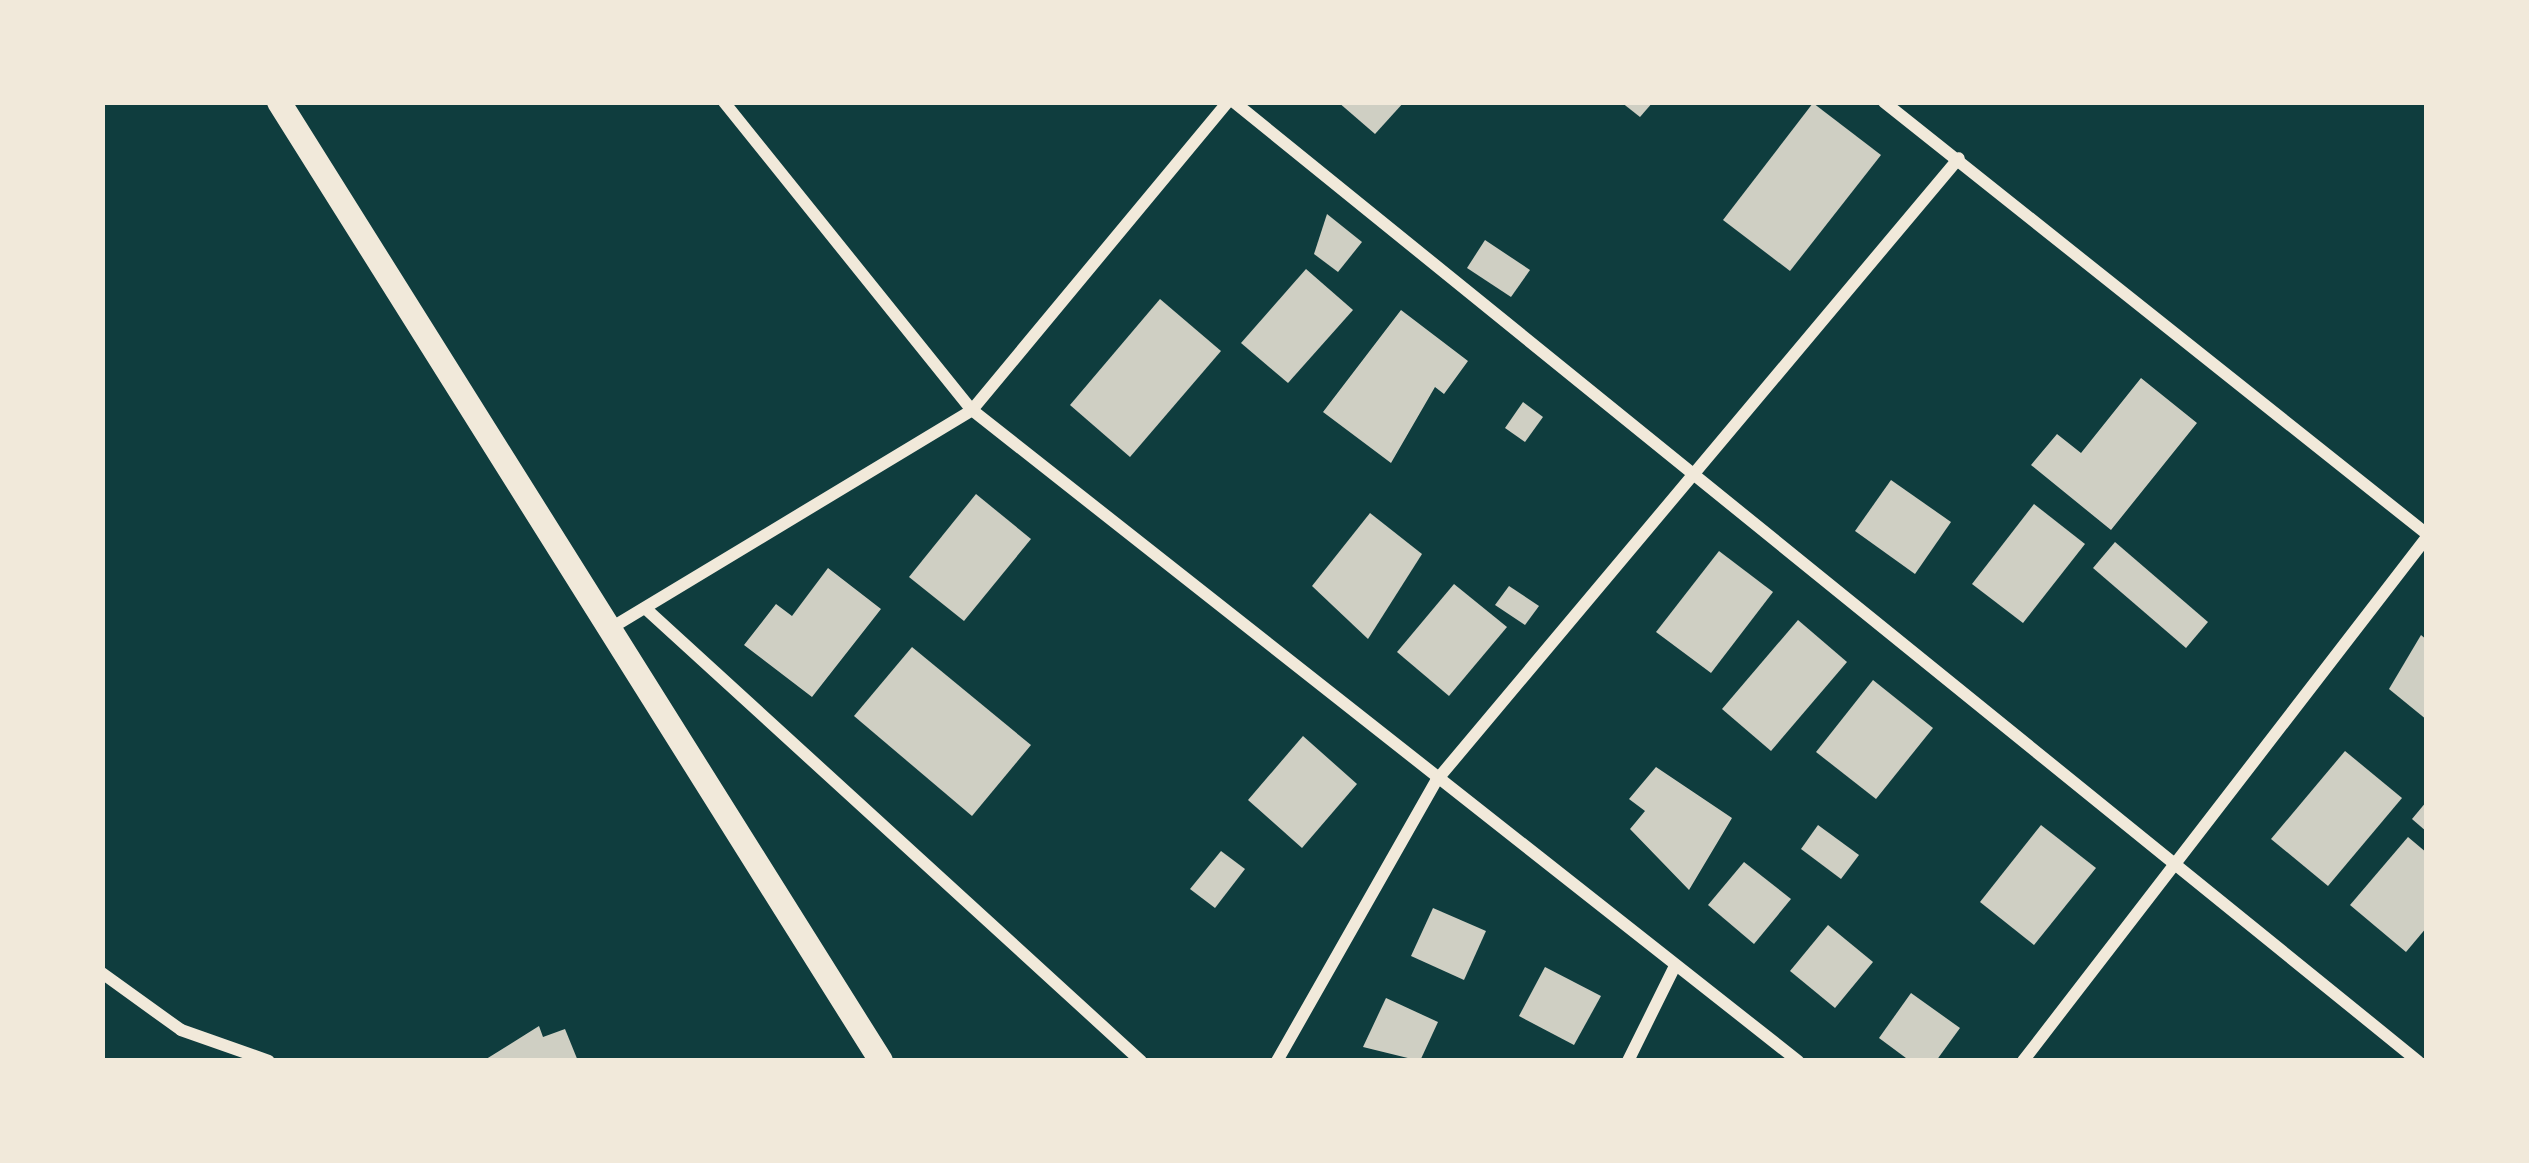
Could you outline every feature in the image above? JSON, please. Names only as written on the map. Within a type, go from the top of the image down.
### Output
[{"type":"main road","points":[[279,102],[616,625],[881,1061]]},
{"type":"street","points":[[724,102],[972,410],[1436,781],[1798,1061]]},
{"type":"street","points":[[616,625],[972,410],[1231,102],[2170,869],[2418,1061]]},
{"type":"street","points":[[1884,102],[2427,536],[2023,1061]]},
{"type":"street","points":[[1277,1061],[1436,781],[1686,473],[1959,158]]},
{"type":"street","points":[[644,608],[1141,1061]]},
{"type":"street","points":[[1628,1061],[1675,966]]},
{"type":"street","points":[[102,973],[181,1030],[269,1061]]},
{"type":"building","points":[[1338,102],[1404,102],[1375,134]]},
{"type":"building","points":[[1621,102],[1653,102],[1640,117]]},
{"type":"building","points":[[1813,103],[1881,155],[1790,271],[1723,220]]},
{"type":"building","points":[[1327,214],[1362,242],[1338,272],[1314,254]]},
{"type":"building","points":[[1485,240],[1530,270],[1511,297],[1467,268]]},
{"type":"building","points":[[1306,269],[1353,310],[1288,383],[1241,343]]},
{"type":"building","points":[[1160,299],[1221,351],[1130,457],[1070,405]]},
{"type":"building","points":[[1401,310],[1468,361],[1444,394],[1435,387],[1391,463],[1323,412]]},
{"type":"building","points":[[2141,378],[2197,423],[2111,530],[2031,465],[2057,434],[2081,453]]},
{"type":"building","points":[[1523,402],[1543,417],[1525,442],[1505,428]]},
{"type":"building","points":[[1891,480],[1951,522],[1915,574],[1855,531]]},
{"type":"building","points":[[976,494],[1031,539],[964,621],[909,577]]},
{"type":"building","points":[[2034,504],[2085,544],[2023,623],[1972,584]]},
{"type":"building","points":[[1370,513],[1422,554],[1368,639],[1312,586]]},
{"type":"building","points":[[2115,542],[2208,622],[2186,648],[2093,568]]},
{"type":"building","points":[[1719,551],[1773,592],[1711,673],[1656,632]]},
{"type":"building","points":[[828,568],[881,609],[812,697],[744,645],[776,604],[792,616]]},
{"type":"building","points":[[1454,584],[1507,627],[1449,696],[1397,652]]},
{"type":"building","points":[[1509,586],[1539,606],[1525,625],[1495,605]]},
{"type":"building","points":[[1798,620],[1847,662],[1771,751],[1722,709]]},
{"type":"building","points":[[2421,635],[2427,640],[2427,720],[2389,689]]},
{"type":"building","points":[[912,647],[1031,745],[972,816],[854,716]]},
{"type":"building","points":[[1873,680],[1933,728],[1876,799],[1816,752]]},
{"type":"building","points":[[1303,736],[1357,784],[1302,848],[1248,800]]},
{"type":"building","points":[[2345,751],[2402,798],[2328,886],[2271,839]]},
{"type":"building","points":[[1656,767],[1732,818],[1689,890],[1630,829],[1645,811],[1629,799]]},
{"type":"building","points":[[2427,801],[2427,832],[2412,819]]},
{"type":"building","points":[[1818,825],[1859,855],[1841,879],[1801,849]]},
{"type":"building","points":[[2041,825],[2096,868],[2034,945],[1980,902]]},
{"type":"building","points":[[2408,837],[2427,853],[2427,927],[2406,952],[2350,905]]},
{"type":"building","points":[[1221,851],[1245,869],[1215,908],[1190,889]]},
{"type":"building","points":[[1744,862],[1791,899],[1754,944],[1708,905]]},
{"type":"building","points":[[1433,908],[1486,931],[1464,980],[1411,956]]},
{"type":"building","points":[[1828,925],[1873,962],[1835,1008],[1790,971]]},
{"type":"building","points":[[1545,967],[1601,996],[1574,1045],[1519,1016]]},
{"type":"building","points":[[1911,993],[1960,1028],[1936,1061],[1910,1061],[1879,1038]]},
{"type":"building","points":[[1386,998],[1438,1022],[1420,1061],[1363,1047]]},
{"type":"building","points":[[539,1026],[543,1037],[565,1029],[578,1061],[483,1061]]}]
